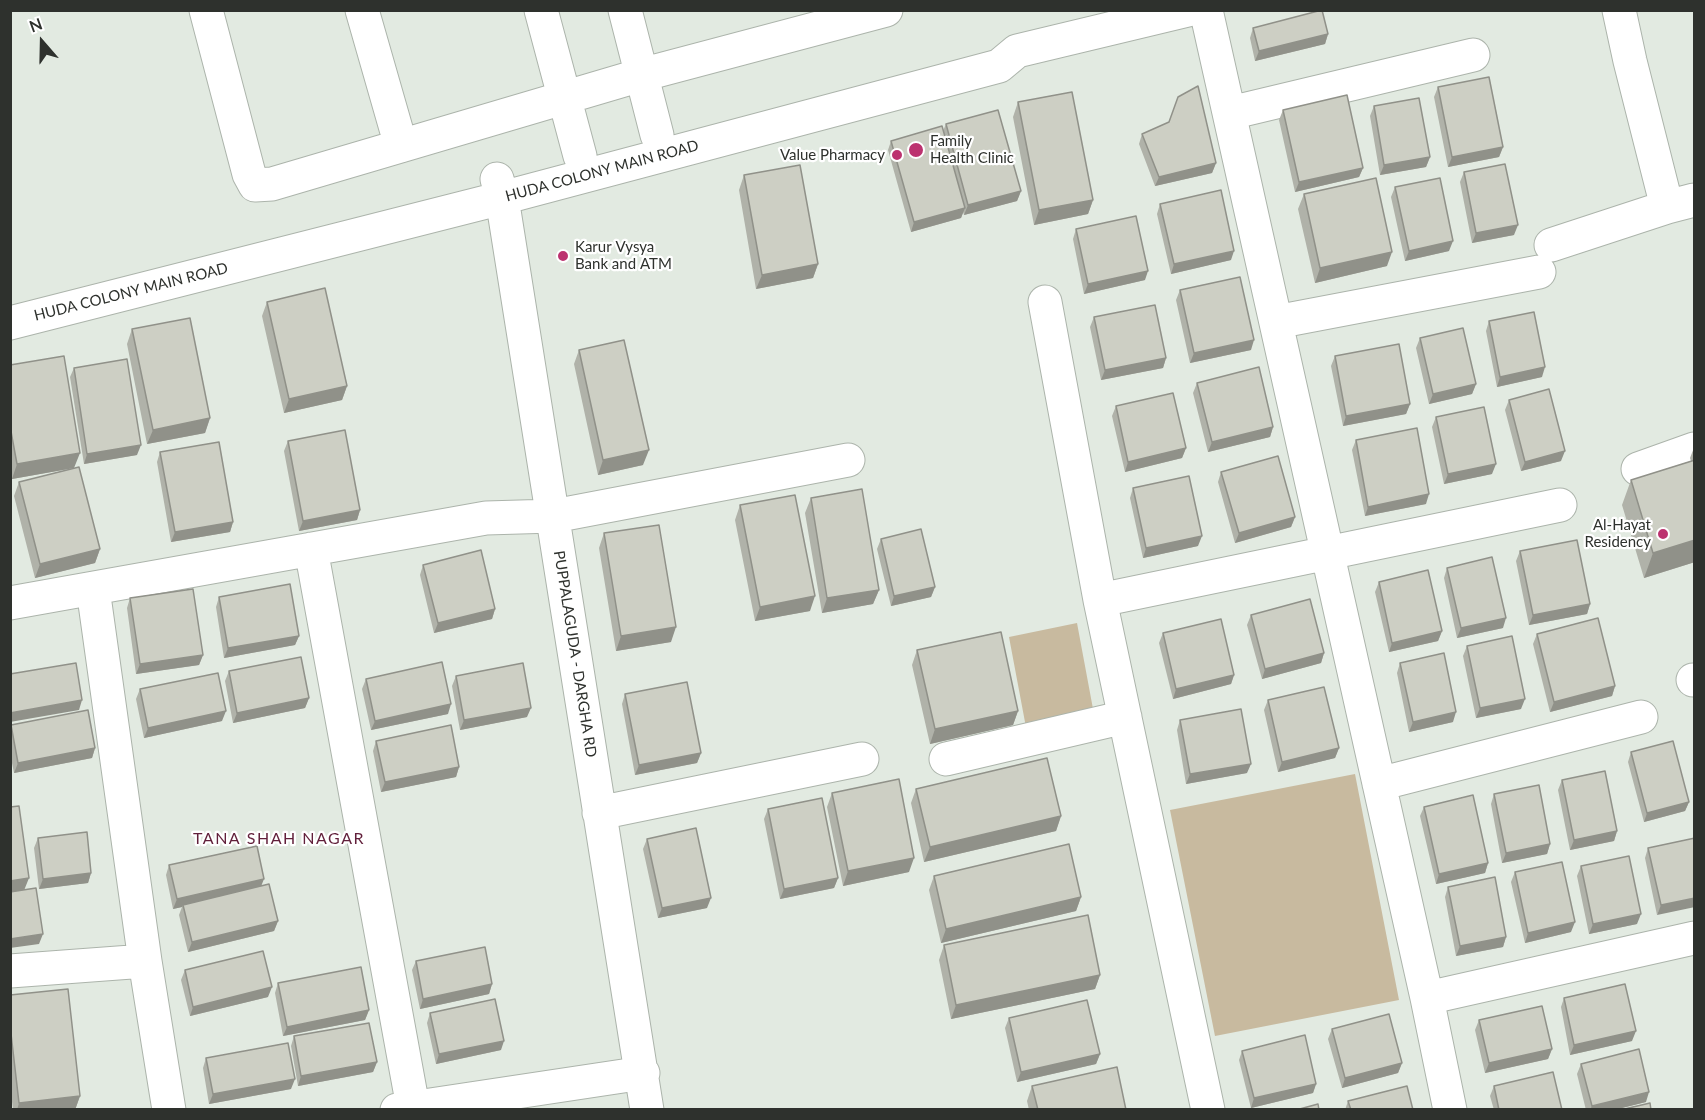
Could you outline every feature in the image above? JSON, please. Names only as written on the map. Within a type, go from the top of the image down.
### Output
[{"type":"street","points":[[206,10],[249,174],[255,185],[272,184],[640,75],[794,22],[886,10]]},
{"type":"street","points":[[362,10],[401,146]]},
{"type":"street","points":[[541,10],[580,156]]},
{"type":"street","points":[[625,10],[657,135]]},
{"type":"street","name":"HUDA COLONY MAIN ROAD","points":[[10,323],[1004,54],[1188,10]]},
{"type":"street","points":[[1206,10],[1450,1110]]},
{"type":"street","points":[[1276,322],[1545,259],[1681,203],[1630,61],[1619,10]]},
{"type":"street","points":[[10,299],[500,189],[580,156],[657,135],[759,111],[958,55],[1004,54]]},
{"type":"street","points":[[1230,112],[1473,55]]},
{"type":"street","name":"PUPPALAGUDA - DARGHA RD","points":[[500,189],[648,1110]]},
{"type":"street","points":[[1045,302],[1100,600],[1208,1110]]},
{"type":"street","points":[[1638,469],[1695,449]]},
{"type":"street","points":[[10,603],[486,518],[554,516],[848,460]]},
{"type":"street","points":[[1100,600],[1560,505]]},
{"type":"street","points":[[311,549],[405,1108],[643,1073]]},
{"type":"street","points":[[93,589],[145,961],[169,1110]]},
{"type":"street","points":[[946,759],[1125,717]]},
{"type":"street","points":[[1379,784],[1641,717]]},
{"type":"street","points":[[599,813],[862,759]]},
{"type":"street","points":[[1427,998],[1694,938]]},
{"type":"street","points":[[10,971],[145,961]]},
{"type":"shaded area","points":[[1077,623],[1096,725],[1028,738],[1009,637]]},
{"type":"shaded area","points":[[1355,774],[1399,1000],[1215,1036],[1170,810]]},
{"type":"building","points":[[1322,10],[1328,34],[1259,51],[1253,28]]},
{"type":"building","points":[[1489,77],[1503,147],[1452,157],[1438,87]]},
{"type":"building","points":[[1198,86],[1216,163],[1159,177],[1142,134],[1169,122],[1178,97]]},
{"type":"building","points":[[1072,92],[1093,200],[1039,210],[1018,102]]},
{"type":"building","points":[[1347,95],[1363,168],[1299,182],[1283,110]]},
{"type":"building","points":[[1419,98],[1430,157],[1384,165],[1374,106]]},
{"type":"building","points":[[998,110],[1021,191],[968,205],[946,124]]},
{"type":"building","points":[[942,126],[965,208],[914,222],[891,141]]},
{"type":"building","points":[[1505,164],[1518,225],[1476,233],[1464,172]]},
{"type":"building","points":[[800,165],[818,264],[762,275],[744,175]]},
{"type":"building","points":[[1376,178],[1392,252],[1320,268],[1304,194]]},
{"type":"building","points":[[1440,178],[1453,241],[1409,251],[1395,187]]},
{"type":"building","points":[[1221,190],[1234,251],[1174,264],[1160,204]]},
{"type":"building","points":[[1136,216],[1148,271],[1088,284],[1076,229]]},
{"type":"building","points":[[1240,277],[1254,340],[1194,353],[1180,290]]},
{"type":"building","points":[[325,288],[347,386],[289,399],[267,302]]},
{"type":"building","points":[[1155,305],[1166,358],[1105,370],[1094,317]]},
{"type":"building","points":[[1534,312],[1545,367],[1500,377],[1489,321]]},
{"type":"building","points":[[190,318],[210,418],[153,430],[132,329]]},
{"type":"building","points":[[1463,328],[1476,384],[1433,394],[1420,338]]},
{"type":"building","points":[[624,340],[649,450],[603,460],[579,350]]},
{"type":"building","points":[[1399,344],[1410,404],[1346,416],[1335,356]]},
{"type":"building","points":[[64,356],[80,453],[17,464],[10,426],[10,365]]},
{"type":"building","points":[[127,359],[141,445],[87,454],[74,368]]},
{"type":"building","points":[[1259,367],[1273,427],[1212,442],[1197,383]]},
{"type":"building","points":[[1549,389],[1565,451],[1525,462],[1509,400]]},
{"type":"building","points":[[1173,393],[1186,448],[1128,462],[1116,406]]},
{"type":"building","points":[[1484,407],[1496,464],[1448,474],[1436,417]]},
{"type":"building","points":[[1417,428],[1429,494],[1368,507],[1356,440]]},
{"type":"building","points":[[345,430],[360,510],[303,521],[288,441]]},
{"type":"building","points":[[219,442],[233,522],[175,532],[160,452]]},
{"type":"building","points":[[1278,456],[1295,517],[1239,533],[1221,472]]},
{"type":"building","points":[[1695,460],[1695,540],[1653,553],[1631,480]]},
{"type":"building","points":[[79,467],[100,549],[40,564],[19,482]]},
{"type":"building","points":[[1189,476],[1202,536],[1146,548],[1133,488]]},
{"type":"building","points":[[862,489],[879,590],[827,598],[811,498]]},
{"type":"building","points":[[795,495],[815,596],[760,607],[740,505]]},
{"type":"building","points":[[659,525],[676,627],[621,636],[604,533]]},
{"type":"building","points":[[921,529],[935,587],[894,596],[881,539]]},
{"type":"building","points":[[1577,540],[1590,604],[1533,615],[1520,551]]},
{"type":"building","points":[[481,550],[495,609],[438,623],[423,565]]},
{"type":"building","points":[[1492,557],[1506,618],[1461,628],[1447,568]]},
{"type":"building","points":[[1428,570],[1442,631],[1392,643],[1379,582]]},
{"type":"building","points":[[290,584],[299,636],[228,648],[219,597]]},
{"type":"building","points":[[193,589],[203,655],[140,664],[130,598]]},
{"type":"building","points":[[1310,599],[1324,653],[1265,669],[1251,615]]},
{"type":"building","points":[[1598,618],[1615,686],[1554,702],[1537,634]]},
{"type":"building","points":[[1221,619],[1234,675],[1176,689],[1163,633]]},
{"type":"building","points":[[1001,632],[1018,711],[935,729],[917,650]]},
{"type":"building","points":[[1512,636],[1525,699],[1480,708],[1467,646]]},
{"type":"building","points":[[1444,653],[1456,712],[1413,722],[1400,663]]},
{"type":"building","points":[[301,657],[309,698],[237,713],[229,671]]},
{"type":"building","points":[[442,662],[451,704],[375,721],[366,679]]},
{"type":"building","points":[[76,663],[82,700],[10,713],[10,674]]},
{"type":"building","points":[[523,663],[531,708],[464,720],[456,676]]},
{"type":"building","points":[[218,673],[226,711],[148,728],[140,689]]},
{"type":"building","points":[[687,682],[701,753],[639,765],[625,694]]},
{"type":"building","points":[[1324,687],[1339,748],[1282,762],[1268,700]]},
{"type":"building","points":[[1241,709],[1251,764],[1190,774],[1180,720]]},
{"type":"building","points":[[88,710],[95,748],[18,763],[11,725]]},
{"type":"building","points":[[451,725],[459,767],[385,782],[376,741]]},
{"type":"building","points":[[1673,741],[1689,802],[1647,813],[1631,752]]},
{"type":"building","points":[[1047,758],[1061,816],[930,847],[916,789]]},
{"type":"building","points":[[1605,771],[1617,831],[1574,840],[1562,780]]},
{"type":"building","points":[[899,779],[914,858],[848,871],[832,793]]},
{"type":"building","points":[[1539,785],[1550,844],[1506,853],[1494,794]]},
{"type":"building","points":[[1473,795],[1488,863],[1439,874],[1424,807]]},
{"type":"building","points":[[822,798],[838,878],[784,889],[768,809]]},
{"type":"building","points":[[19,806],[29,878],[10,881],[10,807]]},
{"type":"building","points":[[696,828],[711,898],[662,908],[647,839]]},
{"type":"building","points":[[87,832],[91,873],[43,879],[38,838]]},
{"type":"building","points":[[1695,838],[1695,898],[1661,905],[1648,848]]},
{"type":"building","points":[[1069,844],[1081,897],[946,929],[934,876]]},
{"type":"building","points":[[257,846],[264,879],[177,899],[169,865]]},
{"type":"building","points":[[1629,856],[1641,914],[1593,924],[1581,866]]},
{"type":"building","points":[[1562,862],[1575,922],[1528,933],[1515,872]]},
{"type":"building","points":[[1495,877],[1506,937],[1460,946],[1448,887]]},
{"type":"building","points":[[269,884],[278,921],[192,942],[183,905]]},
{"type":"building","points":[[36,888],[43,934],[10,939],[10,892]]},
{"type":"building","points":[[1088,915],[1100,975],[956,1005],[944,945]]},
{"type":"building","points":[[485,947],[492,984],[423,999],[416,961]]},
{"type":"building","points":[[263,951],[272,987],[193,1007],[185,970]]},
{"type":"building","points":[[361,967],[369,1010],[287,1027],[278,983]]},
{"type":"building","points":[[1625,984],[1636,1031],[1574,1045],[1564,998]]},
{"type":"building","points":[[68,989],[80,1096],[19,1103],[10,1025],[10,995]]},
{"type":"building","points":[[495,999],[504,1041],[439,1054],[430,1013]]},
{"type":"building","points":[[1087,1000],[1100,1054],[1021,1072],[1009,1018]]},
{"type":"building","points":[[1542,1006],[1552,1049],[1489,1063],[1479,1020]]},
{"type":"building","points":[[1389,1014],[1402,1063],[1345,1078],[1332,1029]]},
{"type":"building","points":[[369,1023],[377,1062],[301,1076],[294,1036]]},
{"type":"building","points":[[1305,1035],[1316,1084],[1254,1098],[1242,1051]]},
{"type":"building","points":[[288,1043],[295,1079],[213,1094],[206,1058]]},
{"type":"building","points":[[1639,1049],[1649,1092],[1592,1106],[1581,1064]]},
{"type":"building","points":[[1117,1067],[1126,1110],[1038,1110],[1032,1086]]},
{"type":"building","points":[[1553,1072],[1562,1110],[1499,1110],[1494,1086]]},
{"type":"building","points":[[1407,1086],[1413,1110],[1351,1110],[1348,1101]]},
{"type":"building","points":[[1650,1103],[1651,1110],[1620,1110]]},
{"type":"building","points":[[1318,1104],[1319,1110],[1296,1110]]},
{"type":"place","name":"Family Health Clinic","points":[[916,150]]},
{"type":"place","name":"Value Pharmacy","points":[[897,155]]},
{"type":"place","name":"Karur Vysya Bank and ATM","points":[[563,256]]},
{"type":"place","name":"Al-Hayat Residency","points":[[1663,534]]},
{"type":"district","name":"TANA SHAH NAGAR","points":[[279,839]]}]
